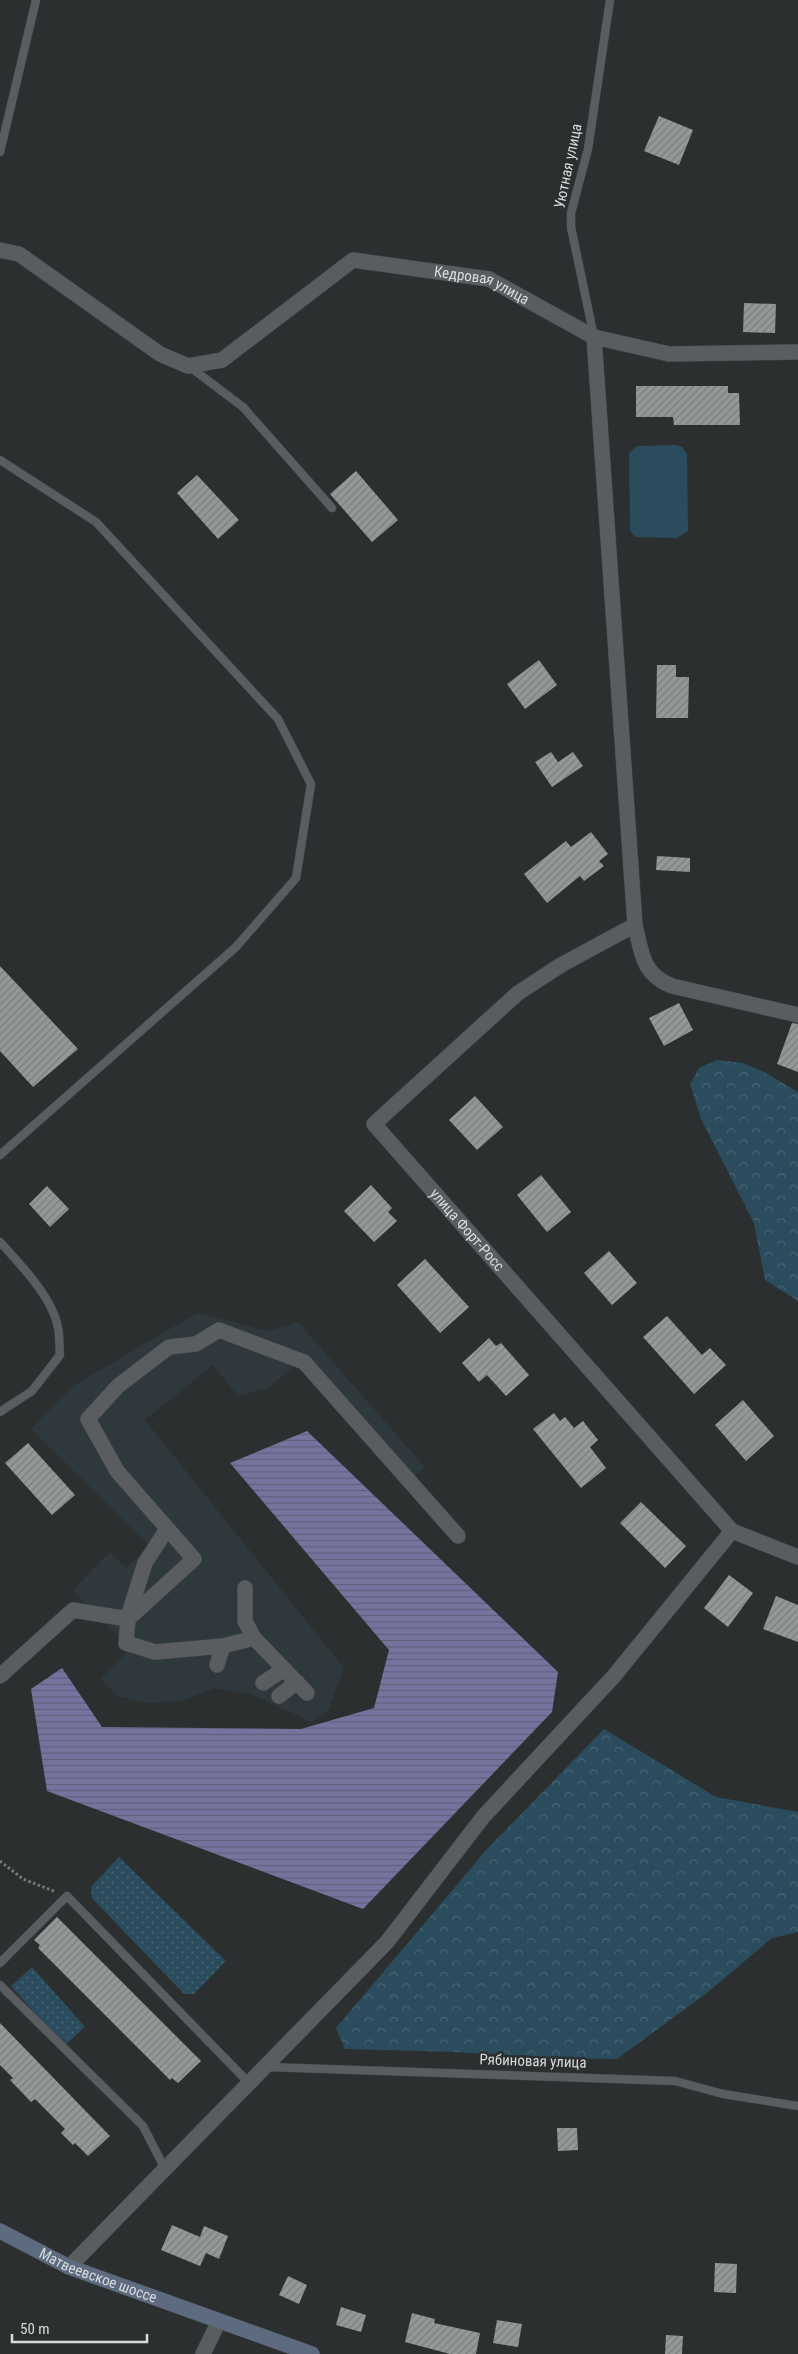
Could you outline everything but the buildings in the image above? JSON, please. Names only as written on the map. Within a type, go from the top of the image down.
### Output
[{"type":"main road","name":"Матвеевское шоссе","points":[[0,2231],[69,2267],[312,2354]]},
{"type":"street","points":[[0,250],[19,254],[160,354],[188,366]]},
{"type":"street","name":"Кедровая улица","points":[[188,366],[222,360],[354,260],[488,279],[594,337],[669,354],[798,352]]},
{"type":"street","points":[[594,337],[635,925],[644,962],[650,973],[661,982],[672,986],[798,1014]]},
{"type":"street","name":"улица Форт-Росс","points":[[635,925],[561,965],[518,993],[374,1124],[732,1531],[798,1557]]},
{"type":"street","points":[[128,1619],[194,1559],[117,1471],[88,1419],[118,1386],[169,1347],[196,1344],[219,1330],[304,1362],[458,1536]]},
{"type":"street","points":[[168,1529],[145,1563],[128,1619],[126,1643],[156,1652],[223,1646],[254,1638]]},
{"type":"street","points":[[69,2267],[387,1942],[484,1817],[614,1676],[732,1531]]},
{"type":"street","points":[[245,1588],[245,1621],[254,1638],[307,1693]]},
{"type":"street","points":[[0,1676],[74,1610],[128,1619]]},
{"type":"street","points":[[217,1665],[223,1646]]},
{"type":"street","points":[[263,1684],[284,1669]]},
{"type":"street","points":[[279,1696],[296,1682]]},
{"type":"street","points":[[203,2354],[218,2321]]},
{"type":"lane","points":[[0,152],[36,0]]},
{"type":"lane","name":"Уютная улица","points":[[594,337],[571,227],[571,213],[588,149],[610,0]]},
{"type":"lane","points":[[188,366],[244,407],[332,508]]},
{"type":"lane","points":[[0,460],[96,522],[278,719],[312,784],[296,878],[236,946],[0,1155]]},
{"type":"lane","points":[[0,1242],[27,1272],[50,1309],[58,1327],[60,1355],[32,1391],[0,1412]]},
{"type":"lane","points":[[0,1963],[67,1896],[249,2083]]},
{"type":"lane","points":[[0,1985],[143,2126],[165,2168]]},
{"type":"lane","name":"Рябиновая улица","points":[[265,2067],[675,2081],[723,2094],[798,2106]]},
{"type":"path","points":[[0,1861],[23,1879],[67,1896]]},
{"type":"shaded area","points":[[197,1313],[268,1331],[298,1322],[425,1467],[406,1483],[300,1361],[268,1388],[238,1396],[213,1365],[145,1420],[344,1668],[328,1711],[312,1722],[251,1694],[214,1688],[182,1701],[147,1703],[118,1696],[101,1679],[131,1648],[72,1591],[110,1552],[126,1568],[149,1545],[31,1429],[73,1386]]},
{"type":"shaded area","points":[[307,1431],[558,1672],[552,1712],[363,1909],[47,1791],[31,1689],[62,1668],[102,1727],[301,1729],[374,1708],[389,1650],[230,1463]]},
{"type":"green space","points":[[676,445],[682,447],[687,454],[688,531],[677,538],[635,537],[630,530],[629,453],[637,446]]},
{"type":"green space","points":[[717,1060],[743,1063],[764,1072],[798,1092],[798,1301],[765,1280],[754,1223],[701,1119],[690,1084],[699,1068]]},
{"type":"green space","points":[[604,1729],[716,1797],[798,1812],[798,1932],[772,1938],[708,1992],[617,2059],[543,2058],[456,2052],[345,2049],[336,2028],[488,1848]]},
{"type":"green space","points":[[119,1857],[226,1961],[194,1994],[184,1994],[92,1898],[91,1887]]},
{"type":"green space","points":[[32,1967],[85,2027],[64,2046],[11,1986]]}]
